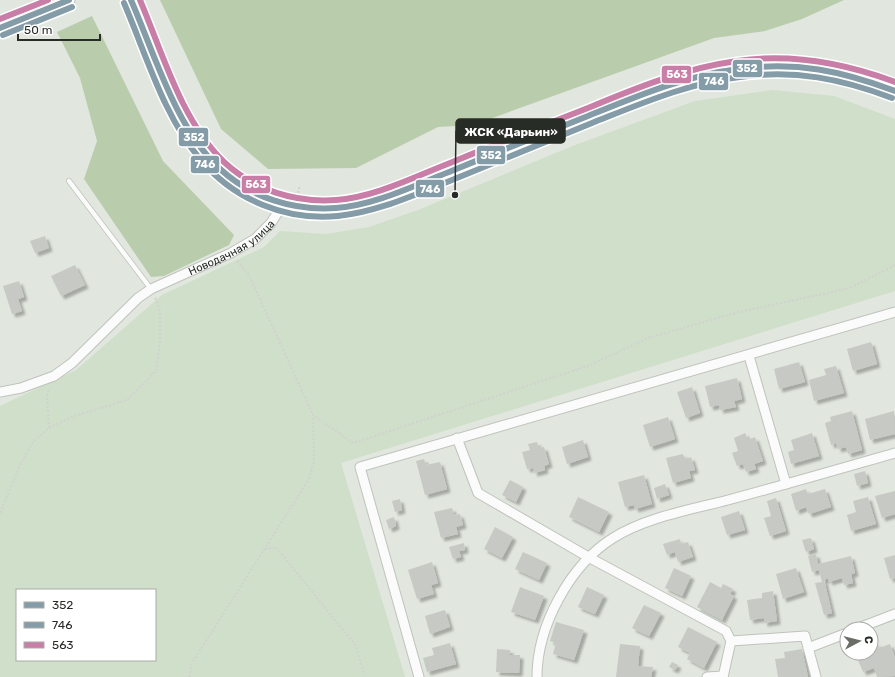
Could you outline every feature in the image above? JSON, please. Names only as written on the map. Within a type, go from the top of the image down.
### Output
[{"type":"street","points":[[0,28],[69,0]]},
{"type":"street","points":[[131,0],[178,106],[193,136],[214,163],[237,183],[261,197],[283,204],[312,209],[337,208],[364,203],[399,192],[643,94],[678,82],[722,70],[768,65],[812,67],[857,77],[895,91]]},
{"type":"street","name":"Новодачная улица","points":[[0,392],[21,388],[54,376],[72,362],[138,298],[151,289],[231,253],[255,239],[271,224],[283,204]]},
{"type":"street","points":[[419,677],[360,467],[749,356],[895,312]]},
{"type":"street","points":[[749,356],[786,484]]},
{"type":"street","points":[[458,438],[478,493],[590,558],[726,631],[730,641],[723,677],[707,677]]},
{"type":"street","points":[[537,677],[542,637],[566,585],[590,558],[613,538],[653,520],[895,453]]},
{"type":"street","points":[[877,621],[895,614]]},
{"type":"street","points":[[730,641],[805,636],[816,677]]},
{"type":"street","points":[[808,648],[839,636]]},
{"type":"lane","points":[[69,181],[151,289]]},
{"type":"path","points":[[298,193],[300,185]]},
{"type":"path","points":[[189,677],[192,663],[309,479],[314,461],[313,415],[249,275],[231,253]]},
{"type":"path","points":[[313,415],[353,442],[588,366],[648,338],[739,312],[850,288],[895,265]]},
{"type":"path","points":[[0,513],[21,463],[33,442],[49,428],[74,416],[126,400],[156,371],[160,342],[160,311],[151,289]]},
{"type":"path","points":[[49,428],[47,395],[54,376]]},
{"type":"path","points":[[265,549],[276,547],[356,646],[365,677]]},
{"type":"green space","points":[[160,0],[844,0],[802,19],[765,31],[714,38],[473,125],[438,127],[356,168],[268,169],[221,129]]},
{"type":"green space","points":[[92,16],[163,161],[234,235],[229,245],[164,276],[151,277],[84,179],[97,141],[80,78],[57,32]]},
{"type":"green space","points":[[772,90],[834,96],[895,119],[895,291],[341,463],[405,677],[0,677],[0,406],[76,370],[162,295],[264,247],[280,231],[326,234],[369,227],[418,210],[575,145],[695,101]]},
{"type":"building","points":[[45,236],[49,248],[35,253],[30,241]]},
{"type":"building","points":[[75,265],[85,285],[61,296],[51,276]]},
{"type":"building","points":[[19,281],[24,297],[18,299],[22,311],[12,314],[3,286]]},
{"type":"building","points":[[871,342],[877,364],[853,371],[847,349]]},
{"type":"building","points":[[799,362],[805,382],[779,389],[774,369]]},
{"type":"building","points":[[836,366],[844,393],[814,401],[809,380],[826,375],[824,369]]},
{"type":"building","points":[[737,378],[742,399],[734,401],[736,407],[720,410],[719,405],[710,407],[705,386]]},
{"type":"building","points":[[692,387],[700,413],[686,418],[677,392]]},
{"type":"building","points":[[852,411],[862,450],[848,454],[846,447],[838,449],[836,443],[831,445],[825,423],[831,421],[830,417]]},
{"type":"building","points":[[894,411],[895,434],[870,440],[865,419]]},
{"type":"building","points":[[668,417],[675,439],[650,447],[643,425]]},
{"type":"building","points":[[745,433],[748,440],[755,437],[763,461],[754,464],[756,469],[746,472],[743,464],[737,466],[732,453],[738,451],[734,438]]},
{"type":"building","points":[[812,433],[819,456],[791,464],[788,452],[794,450],[791,440]]},
{"type":"building","points":[[583,440],[588,457],[567,464],[562,447]]},
{"type":"building","points":[[537,442],[539,448],[544,447],[549,464],[544,466],[545,470],[534,473],[533,468],[527,469],[522,452],[530,450],[528,444]]},
{"type":"building","points":[[683,454],[685,459],[691,457],[695,470],[689,471],[691,478],[673,483],[666,458]]},
{"type":"building","points":[[424,459],[426,465],[440,462],[447,489],[425,495],[416,461]]},
{"type":"building","points":[[865,471],[868,483],[857,486],[854,474]]},
{"type":"building","points":[[644,475],[652,504],[635,509],[634,505],[625,507],[618,482]]},
{"type":"building","points":[[510,480],[523,487],[516,502],[502,495]]},
{"type":"building","points":[[665,484],[669,495],[657,499],[654,488]]},
{"type":"building","points":[[806,489],[808,494],[825,489],[831,507],[809,514],[806,507],[796,511],[791,494]]},
{"type":"building","points":[[895,491],[895,514],[882,518],[875,496]]},
{"type":"building","points":[[578,497],[609,512],[599,532],[569,517]]},
{"type":"building","points":[[868,497],[876,524],[851,531],[847,515],[856,512],[853,501]]},
{"type":"building","points":[[776,498],[786,531],[770,536],[764,518],[771,516],[767,501]]},
{"type":"building","points":[[400,499],[402,510],[395,512],[392,501]]},
{"type":"building","points":[[452,508],[454,515],[460,514],[463,525],[456,527],[458,534],[441,538],[434,512]]},
{"type":"building","points":[[739,511],[745,530],[727,535],[721,517]]},
{"type":"building","points":[[394,517],[396,526],[389,529],[386,520]]},
{"type":"building","points":[[495,527],[513,537],[502,558],[484,549]]},
{"type":"building","points":[[811,538],[814,549],[806,552],[802,540]]},
{"type":"building","points":[[680,539],[681,544],[688,542],[693,557],[678,562],[675,552],[667,555],[663,544]]},
{"type":"building","points":[[464,543],[465,550],[459,551],[461,557],[453,559],[449,547]]},
{"type":"building","points":[[523,552],[547,563],[539,580],[515,569]]},
{"type":"building","points":[[816,554],[818,564],[851,556],[855,573],[851,574],[853,583],[844,585],[842,578],[829,582],[828,578],[824,580],[832,613],[824,615],[815,583],[822,582],[819,570],[812,572],[808,556]]},
{"type":"building","points":[[895,555],[895,578],[890,579],[884,558]]},
{"type":"building","points":[[432,562],[438,583],[431,585],[434,594],[417,599],[408,570]]},
{"type":"building","points":[[674,568],[691,576],[682,596],[665,588]]},
{"type":"building","points":[[796,568],[804,592],[783,599],[776,574]]},
{"type":"building","points":[[710,582],[721,588],[723,584],[733,589],[730,594],[734,596],[722,620],[697,607]]},
{"type":"building","points":[[520,587],[544,596],[535,620],[511,612]]},
{"type":"building","points":[[587,587],[604,595],[595,614],[578,607]]},
{"type":"building","points":[[773,591],[777,621],[764,623],[764,618],[750,620],[747,600],[762,598],[762,593]]},
{"type":"building","points":[[644,605],[661,613],[649,636],[632,628]]},
{"type":"building","points":[[445,610],[450,627],[430,634],[425,616]]},
{"type":"building","points":[[556,622],[584,630],[574,660],[553,654],[556,643],[550,641]]},
{"type":"building","points":[[688,627],[717,642],[704,668],[687,659],[690,653],[678,647]]},
{"type":"building","points":[[450,643],[456,664],[427,672],[423,658],[434,655],[432,648]]},
{"type":"building","points":[[620,644],[640,646],[638,666],[653,667],[651,677],[616,677]]},
{"type":"building","points":[[890,644],[895,658],[895,676],[877,677],[874,668],[863,672],[858,661],[879,661],[879,648]]},
{"type":"building","points":[[497,649],[510,650],[510,655],[520,655],[519,673],[496,672]]},
{"type":"building","points":[[802,649],[808,677],[778,677],[775,659],[785,658],[784,652]]},
{"type":"building","points":[[672,662],[678,665],[675,670],[669,667]]},
{"type":"transit line","name":"563","points":[[0,19],[48,0]]},
{"type":"transit line","name":"352","points":[[0,28],[69,0]]},
{"type":"transit line","name":"352","points":[[131,0],[178,111],[190,132],[204,151],[219,168],[231,178],[259,195],[289,205],[304,207],[336,208],[379,199],[408,189],[662,87],[720,72],[760,67],[799,67],[837,73],[895,91]]},
{"type":"transit line","name":"563","points":[[140,0],[174,86],[196,127],[209,145],[224,162],[248,180],[276,193],[305,199],[336,200],[380,191],[643,86],[699,68],[718,64],[778,58],[818,61],[876,75],[895,82]]},
{"type":"transit line","name":"746","points":[[124,3],[166,105],[187,142],[200,159],[229,186],[245,196],[262,205],[299,215],[319,217],[338,216],[382,207],[664,95],[721,80],[760,75],[799,75],[836,81],[892,98]]},
{"type":"transit line","name":"746","points":[[3,35],[72,7]]},
{"type":"place","name":"ЖСК «Дарьин»","points":[[455,195]]}]
